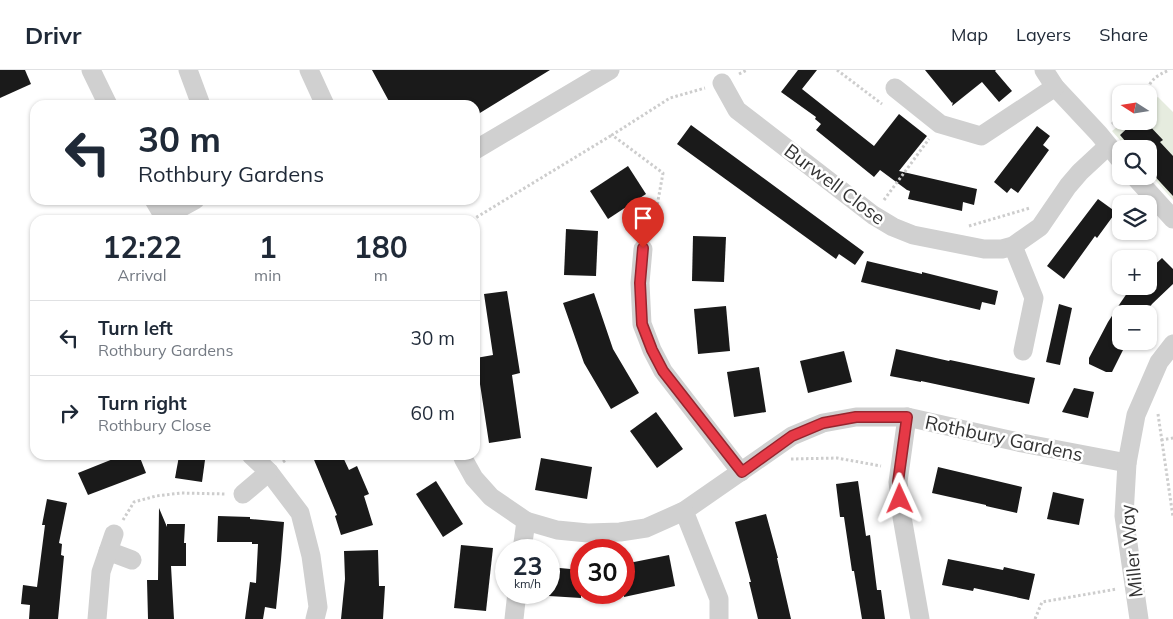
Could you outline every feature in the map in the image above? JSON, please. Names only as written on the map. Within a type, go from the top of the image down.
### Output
[{"type":"street","points":[[91,70],[106,100]]},
{"type":"street","points":[[188,70],[199,100]]},
{"type":"street","points":[[309,70],[323,100]]},
{"type":"street","points":[[480,147],[610,70]]},
{"type":"street","points":[[1044,70],[1055,86],[1112,151]]},
{"type":"street","name":"Burwell Close","points":[[722,83],[737,110],[873,215],[899,230],[913,235],[984,249],[1002,249],[1012,246],[1040,227],[1068,186],[1108,146]]},
{"type":"street","points":[[895,88],[940,124],[981,136],[1055,86]]},
{"type":"street","points":[[1142,185],[1173,220]]},
{"type":"street","points":[[168,215],[186,205]]},
{"type":"street","points":[[1012,246],[1034,298],[1023,351]]},
{"type":"street","points":[[643,248],[640,283],[642,324],[652,350],[663,371],[742,472]]},
{"type":"street","name":"Miller Way","points":[[1139,619],[1124,516],[1127,463],[1136,415],[1159,362],[1173,344]]},
{"type":"street","name":"Rothbury Gardens","points":[[464,460],[474,478],[491,497],[526,520],[557,530],[588,533],[620,532],[646,528],[684,511],[792,436],[823,423],[856,417],[907,417],[1022,443],[1127,463]]},
{"type":"street","points":[[907,417],[898,482],[902,517],[920,619]]},
{"type":"street","points":[[257,460],[270,472],[300,513],[313,565],[318,607],[315,619]]},
{"type":"street","points":[[244,494],[270,472]]},
{"type":"street","points":[[684,511],[719,600],[719,619]]},
{"type":"street","points":[[523,539],[526,520]]},
{"type":"street","points":[[97,619],[101,572],[111,542],[132,560]]},
{"type":"street","points":[[514,619],[516,604]]},
{"type":"path","points":[[480,215],[670,98],[722,83],[747,70]]},
{"type":"path","points":[[837,70],[885,106],[895,88]]},
{"type":"path","points":[[1149,85],[1154,77],[1169,70]]},
{"type":"path","points":[[873,215],[940,124]]},
{"type":"path","points":[[612,135],[663,173],[650,244],[643,248]]},
{"type":"path","points":[[936,239],[951,231],[1034,207],[1050,213]]},
{"type":"path","points":[[1173,438],[1161,440],[1173,517]]},
{"type":"path","points":[[790,459],[836,458],[900,470]]},
{"type":"path","points":[[134,502],[156,496],[181,493],[244,494]]},
{"type":"path","points":[[1035,619],[1042,602],[1134,586]]},
{"type":"shaded area","points":[[1158,97],[1173,112],[1173,200],[1157,182],[1157,140],[1120,140],[1112,131],[1158,130]]},
{"type":"building","points":[[0,70],[25,70],[31,84],[0,98]]},
{"type":"building","points":[[372,70],[550,70],[480,113],[480,100],[388,100]]},
{"type":"building","points":[[798,70],[817,70],[802,89],[874,146],[899,114],[927,136],[899,171],[977,189],[974,205],[963,202],[962,211],[908,199],[910,191],[880,170],[874,177],[816,130],[821,124],[815,119],[816,117],[781,92]]},
{"type":"building","points":[[925,70],[996,70],[1012,91],[999,102],[982,82],[952,106],[953,102]]},
{"type":"building","points":[[691,125],[864,252],[855,265],[839,254],[836,259],[677,144]]},
{"type":"building","points":[[1037,126],[1050,136],[1043,145],[1049,150],[1018,193],[1011,188],[1007,193],[994,182]]},
{"type":"building","points":[[1125,130],[1154,130],[1163,140],[1160,142],[1173,156],[1173,196],[1157,179],[1157,140],[1124,140],[1120,135]]},
{"type":"building","points":[[628,166],[646,194],[608,219],[590,191]]},
{"type":"building","points":[[1098,199],[1112,209],[1112,217],[1097,238],[1095,236],[1064,279],[1047,266]]},
{"type":"building","points":[[566,229],[598,231],[596,276],[564,275]]},
{"type":"building","points":[[693,236],[726,237],[724,282],[692,281]]},
{"type":"building","points":[[1162,258],[1173,269],[1173,284],[1151,305],[1119,305],[1126,295],[1157,295],[1157,263]]},
{"type":"building","points":[[867,261],[922,274],[922,272],[998,291],[995,305],[982,302],[980,310],[861,282]]},
{"type":"building","points":[[507,291],[520,373],[512,375],[521,438],[489,443],[480,384],[480,357],[493,355],[484,294]]},
{"type":"building","points":[[594,293],[613,349],[639,393],[611,409],[584,363],[563,303]]},
{"type":"building","points":[[1059,304],[1072,308],[1060,365],[1046,362]]},
{"type":"building","points":[[726,306],[730,351],[698,354],[694,309]]},
{"type":"building","points":[[1112,316],[1112,350],[1123,350],[1112,372],[1106,372],[1089,364],[1089,358]]},
{"type":"building","points":[[896,349],[1035,378],[1029,404],[890,376]]},
{"type":"building","points":[[844,351],[852,382],[808,393],[800,361]]},
{"type":"building","points":[[759,367],[766,412],[734,417],[727,372]]},
{"type":"building","points":[[1074,388],[1094,392],[1088,418],[1062,412]]},
{"type":"building","points":[[656,412],[683,449],[657,468],[630,431]]},
{"type":"building","points":[[541,458],[592,467],[587,499],[535,490]]},
{"type":"building","points":[[110,460],[141,460],[146,473],[88,495],[78,473]]},
{"type":"building","points":[[178,460],[205,460],[202,482],[175,478]]},
{"type":"building","points":[[314,460],[344,460],[349,470],[357,466],[369,494],[364,496],[373,525],[341,535],[335,516],[337,515]]},
{"type":"building","points":[[938,467],[1022,487],[1017,513],[932,493]]},
{"type":"building","points":[[436,481],[463,524],[443,537],[416,494]]},
{"type":"building","points":[[858,481],[866,536],[870,535],[877,590],[881,590],[885,619],[862,619],[854,571],[852,571],[844,517],[840,517],[836,484]]},
{"type":"building","points":[[1053,492],[1084,499],[1079,525],[1047,519]]},
{"type":"building","points":[[47,499],[67,503],[59,543],[62,544],[61,555],[64,556],[58,619],[29,619],[30,605],[21,604],[23,585],[37,587],[45,525],[42,525]]},
{"type":"building","points":[[159,508],[167,527],[167,524],[185,524],[186,566],[171,566],[174,619],[148,619],[147,580],[158,580]]},
{"type":"building","points":[[766,514],[791,619],[758,619],[749,582],[751,582],[735,522]]},
{"type":"building","points":[[218,516],[250,517],[250,519],[284,522],[276,609],[265,607],[263,619],[245,619],[250,582],[256,583],[258,544],[252,544],[252,542],[217,542]]},
{"type":"building","points":[[461,545],[493,548],[486,611],[454,608]]},
{"type":"building","points":[[378,550],[379,586],[385,586],[383,619],[341,619],[345,579],[344,551]]},
{"type":"building","points":[[669,555],[675,586],[635,595],[635,562]]},
{"type":"building","points":[[948,559],[1003,570],[1004,567],[1035,574],[1029,600],[974,588],[973,591],[942,585]]},
{"type":"building","points":[[560,568],[570,569],[570,597],[560,597]]},
{"type":"route","points":[[643,248],[640,283],[642,324],[652,350],[663,371],[742,472],[792,436],[823,423],[856,417],[907,417],[898,482],[900,499]]}]
